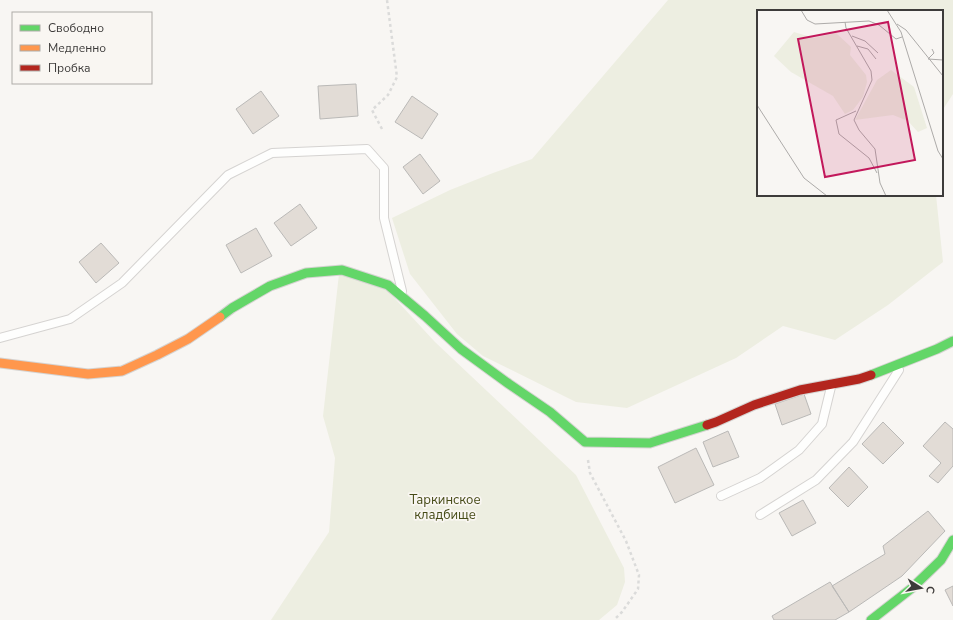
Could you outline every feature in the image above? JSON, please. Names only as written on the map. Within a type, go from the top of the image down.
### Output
[{"type":"street","points":[[0,363],[88,374],[122,371],[188,339],[232,308],[270,286],[306,273],[342,270],[388,286],[461,348],[509,384],[550,412],[585,442],[650,443],[716,422],[754,405],[800,390],[859,379],[904,363],[953,341]]},
{"type":"street","points":[[871,620],[912,588],[941,560],[953,540]]},
{"type":"lane","points":[[0,338],[70,319],[122,283],[228,175],[272,153],[367,149],[384,168],[384,218],[403,298]]},
{"type":"lane","points":[[760,515],[816,480],[853,442],[904,363]]},
{"type":"lane","points":[[721,496],[760,478],[799,450],[822,424],[832,384]]},
{"type":"path","points":[[382,129],[372,110],[388,95],[397,78],[387,0]]},
{"type":"path","points":[[585,442],[590,473],[626,541],[639,575],[638,589],[622,612],[614,620]]},
{"type":"green space","points":[[668,0],[953,0],[953,94],[943,109],[943,10],[757,10],[757,196],[936,196],[943,262],[888,305],[835,340],[783,326],[736,358],[627,408],[576,402],[483,356],[457,334],[410,274],[392,218],[450,190],[532,159]]},
{"type":"green space","name":"Таркинское кладбище","points":[[339,274],[387,290],[435,342],[576,475],[624,568],[625,582],[617,605],[599,620],[271,620],[329,532],[335,458],[323,416]]},
{"type":"building","points":[[356,84],[358,116],[320,119],[318,86]]},
{"type":"building","points":[[261,91],[279,116],[253,134],[236,109]]},
{"type":"building","points":[[412,96],[438,114],[422,139],[395,122]]},
{"type":"building","points":[[420,154],[440,181],[423,194],[403,167]]},
{"type":"building","points":[[300,204],[317,228],[291,246],[274,223]]},
{"type":"building","points":[[256,228],[272,256],[241,273],[226,245]]},
{"type":"building","points":[[101,243],[119,263],[96,283],[79,262]]},
{"type":"building","points":[[804,394],[811,414],[782,425],[775,404]]},
{"type":"building","points":[[883,422],[904,443],[883,464],[862,444]]},
{"type":"building","points":[[945,422],[953,429],[953,466],[938,483],[929,476],[941,463],[923,446]]},
{"type":"building","points":[[728,431],[739,457],[713,467],[703,442]]},
{"type":"building","points":[[696,448],[714,485],[675,503],[658,467]]},
{"type":"building","points":[[849,467],[868,487],[848,507],[829,488]]},
{"type":"building","points":[[803,500],[816,523],[792,536],[779,513]]},
{"type":"building","points":[[928,511],[945,531],[902,576],[849,612],[832,586],[885,554],[883,546]]},
{"type":"building","points":[[830,582],[849,612],[835,620],[774,620],[772,616]]},
{"type":"building","points":[[953,586],[953,606],[945,590]]},
{"type":"traffic: fast","points":[[220,317],[232,308],[270,286],[306,273],[342,270],[388,285],[461,349],[550,412],[585,442],[650,443],[707,425]]},
{"type":"traffic: fast","points":[[871,375],[937,349],[953,341]]},
{"type":"traffic: fast","points":[[871,620],[912,588],[941,560],[953,540]]},
{"type":"traffic: slow","points":[[0,363],[88,374],[122,371],[188,339],[220,317]]},
{"type":"traffic: jam","points":[[707,425],[754,405],[800,390],[859,379],[871,375]]}]
